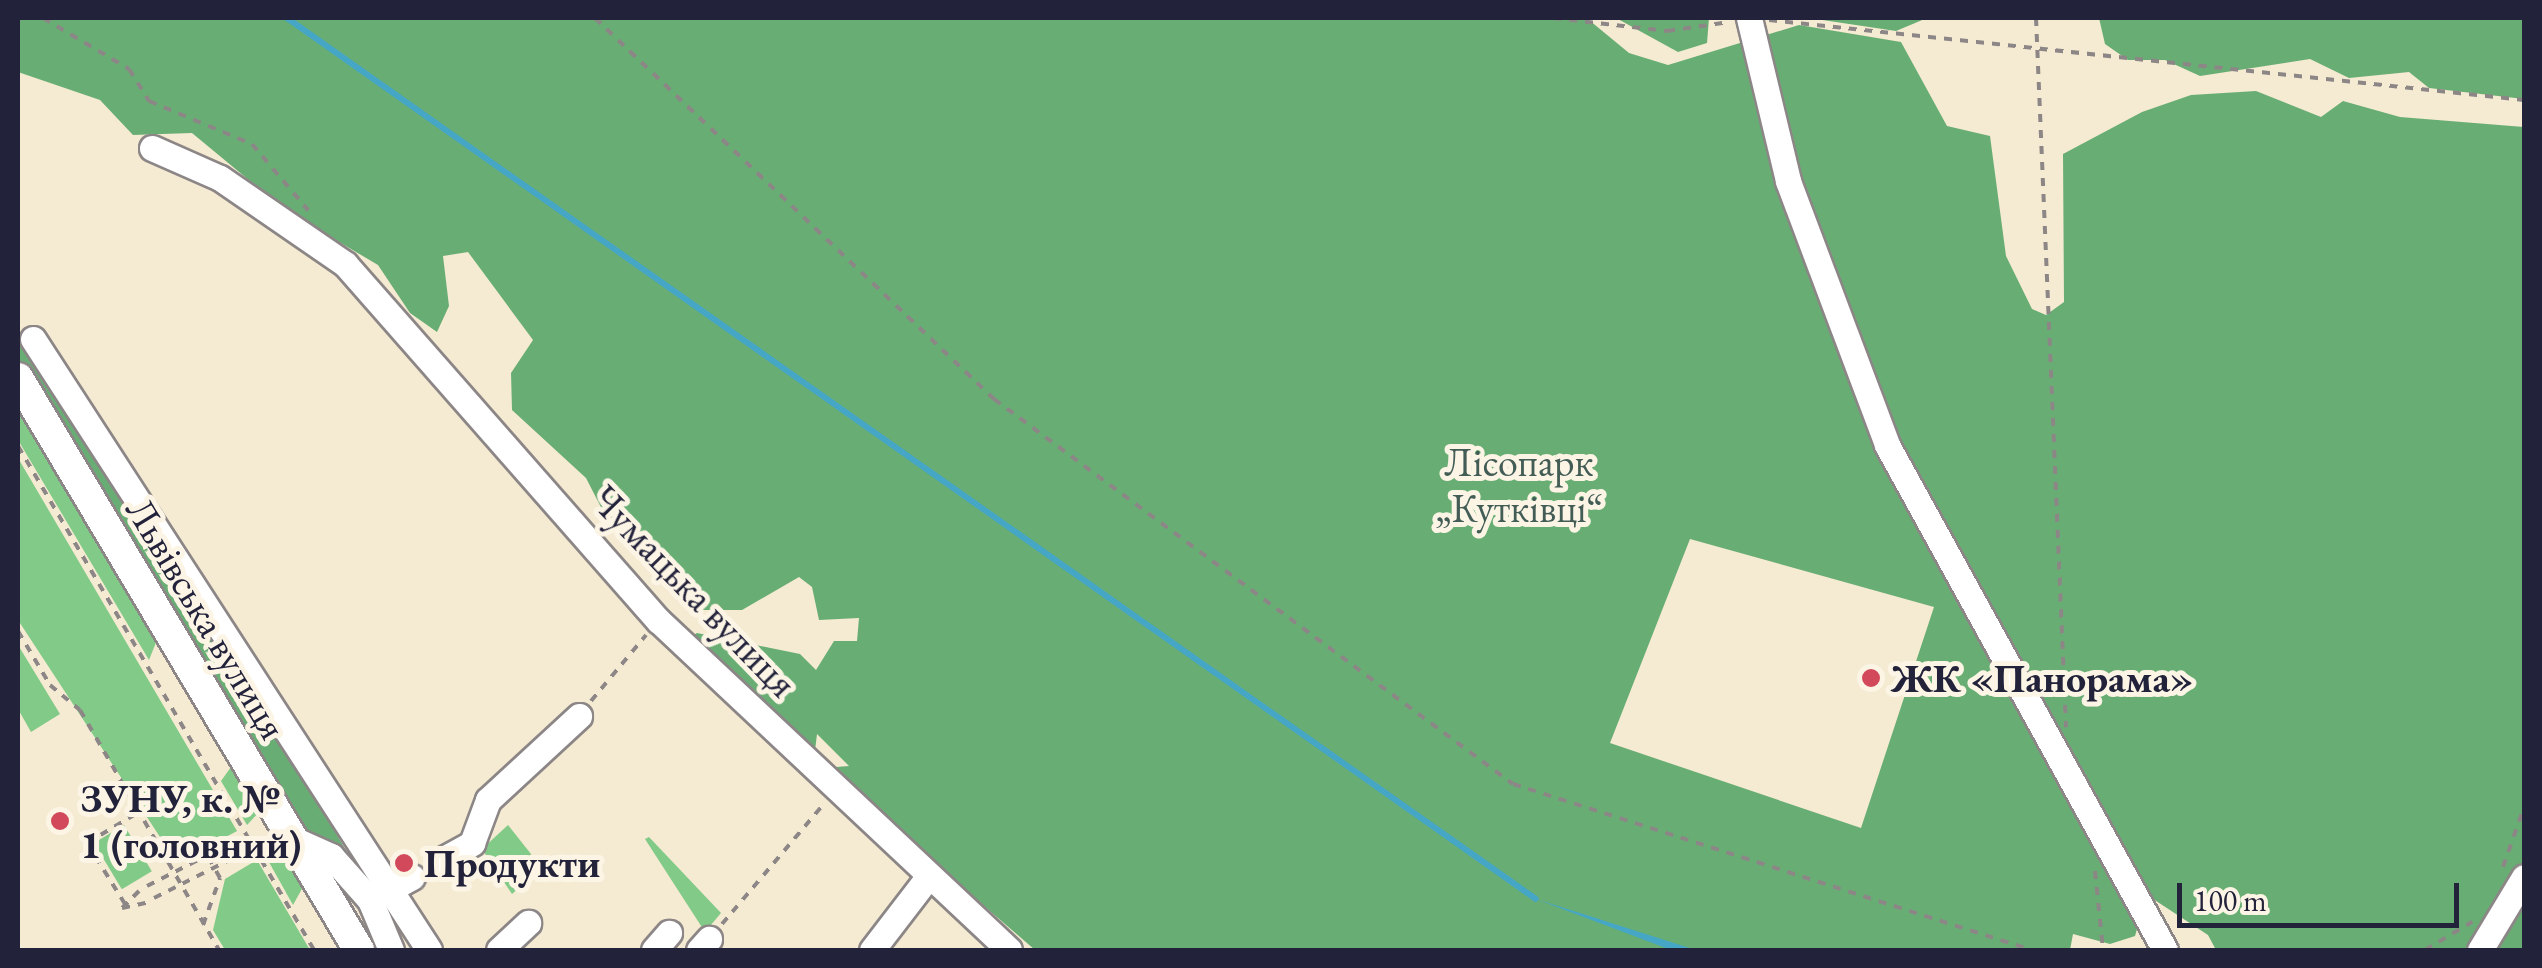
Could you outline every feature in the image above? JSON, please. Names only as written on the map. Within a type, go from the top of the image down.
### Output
[{"type":"main road","name":"Львівська вулиця","points":[[18,378],[359,950]]},
{"type":"street","points":[[1749,19],[1788,181],[1886,444],[2058,745],[2164,950]]},
{"type":"street","name":"Чумацька вулиця","points":[[152,148],[220,178],[324,246],[344,264],[659,621],[1009,950]]},
{"type":"street","points":[[33,339],[380,897],[391,950]]},
{"type":"street","points":[[440,860],[472,843],[488,800],[579,716]]},
{"type":"street","points":[[293,839],[332,856],[380,897],[428,950]]},
{"type":"street","points":[[2480,950],[2513,874]]},
{"type":"street","points":[[380,897],[412,877]]},
{"type":"street","points":[[872,950],[928,877]]},
{"type":"street","points":[[499,950],[528,923]]},
{"type":"path","points":[[43,18],[129,70],[149,102],[252,144],[304,200],[324,246]]},
{"type":"path","points":[[595,18],[994,399],[1513,784],[2032,950]]},
{"type":"path","points":[[1553,18],[1667,31],[1749,19],[2524,100]]},
{"type":"path","points":[[2036,18],[2040,50],[2036,146],[2068,685],[2058,745]]},
{"type":"path","points":[[18,446],[314,950]]},
{"type":"path","points":[[579,716],[659,621]]},
{"type":"path","points":[[18,631],[50,685],[80,710],[218,950]]},
{"type":"path","points":[[704,945],[836,789]]},
{"type":"path","points":[[2513,874],[2524,807]]},
{"type":"path","points":[[125,904],[87,843],[139,812]]},
{"type":"path","points":[[147,886],[247,835]]},
{"type":"path","points":[[154,898],[254,847]]},
{"type":"path","points":[[203,925],[220,878],[208,855]]},
{"type":"path","points":[[2094,858],[2104,950]]},
{"type":"path","points":[[125,904],[139,892]]},
{"type":"path","points":[[125,904],[146,903]]},
{"type":"path","points":[[2425,950],[2482,911]]},
{"type":"green space","name":"Лісопарк „Кутківці“","points":[[18,18],[1589,20],[1629,53],[1668,65],[1799,25],[1901,42],[1947,126],[1990,136],[2006,256],[2032,309],[2046,315],[2064,302],[2063,154],[2142,112],[2191,95],[2256,91],[2321,117],[2343,101],[2400,117],[2524,127],[2524,950],[2216,950],[2208,935],[2147,895],[2135,936],[2110,944],[2073,934],[2070,950],[1035,950],[824,768],[849,766],[817,734],[814,759],[687,639],[697,633],[800,654],[816,670],[834,641],[857,641],[859,618],[819,620],[812,587],[799,577],[742,610],[702,610],[655,573],[607,519],[586,478],[512,410],[511,373],[533,340],[468,252],[443,256],[449,306],[437,332],[410,313],[378,265],[285,210],[192,133],[133,135],[100,100],[18,72]],"holes":[[[1690,539],[1934,607],[1861,828],[1610,743]]]},
{"type":"green space","points":[[1616,18],[1709,18],[1707,43],[1678,52]]},
{"type":"green space","points":[[1809,18],[1927,18],[1896,31]]},
{"type":"green space","points":[[2099,18],[2524,18],[2524,99],[2429,88],[2409,72],[2349,78],[2310,59],[2200,76],[2165,60],[2128,60],[2105,44]]},
{"type":"green space","points":[[18,328],[235,660],[355,866],[301,826],[18,361]]},
{"type":"green space","points":[[18,410],[157,640],[149,660],[18,440]]},
{"type":"green space","points":[[18,458],[237,831],[177,863],[18,620]]},
{"type":"green space","points":[[18,645],[60,714],[31,732],[18,709]]},
{"type":"green space","points":[[231,767],[259,812],[247,825],[221,781]]},
{"type":"green space","points":[[124,825],[152,871],[122,889],[94,843]]},
{"type":"green space","points":[[508,825],[531,854],[534,874],[512,894],[482,849]]},
{"type":"green space","points":[[649,837],[721,913],[705,932],[645,839]]},
{"type":"green space","points":[[277,848],[303,887],[293,905],[265,855]]},
{"type":"green space","points":[[257,860],[310,950],[225,950],[213,930],[225,879]]},
{"type":"water","points":[[1536,899],[1696,950],[1671,950]]},
{"type":"waterway","points":[[287,18],[1536,899]]},
{"type":"place","name":"ЖК «Панорама»","points":[[1871,678]]},
{"type":"place","name":"ЗУНУ, к. № 1 (головний)","points":[[60,821]]},
{"type":"place","name":"Продукти","points":[[404,863]]}]
